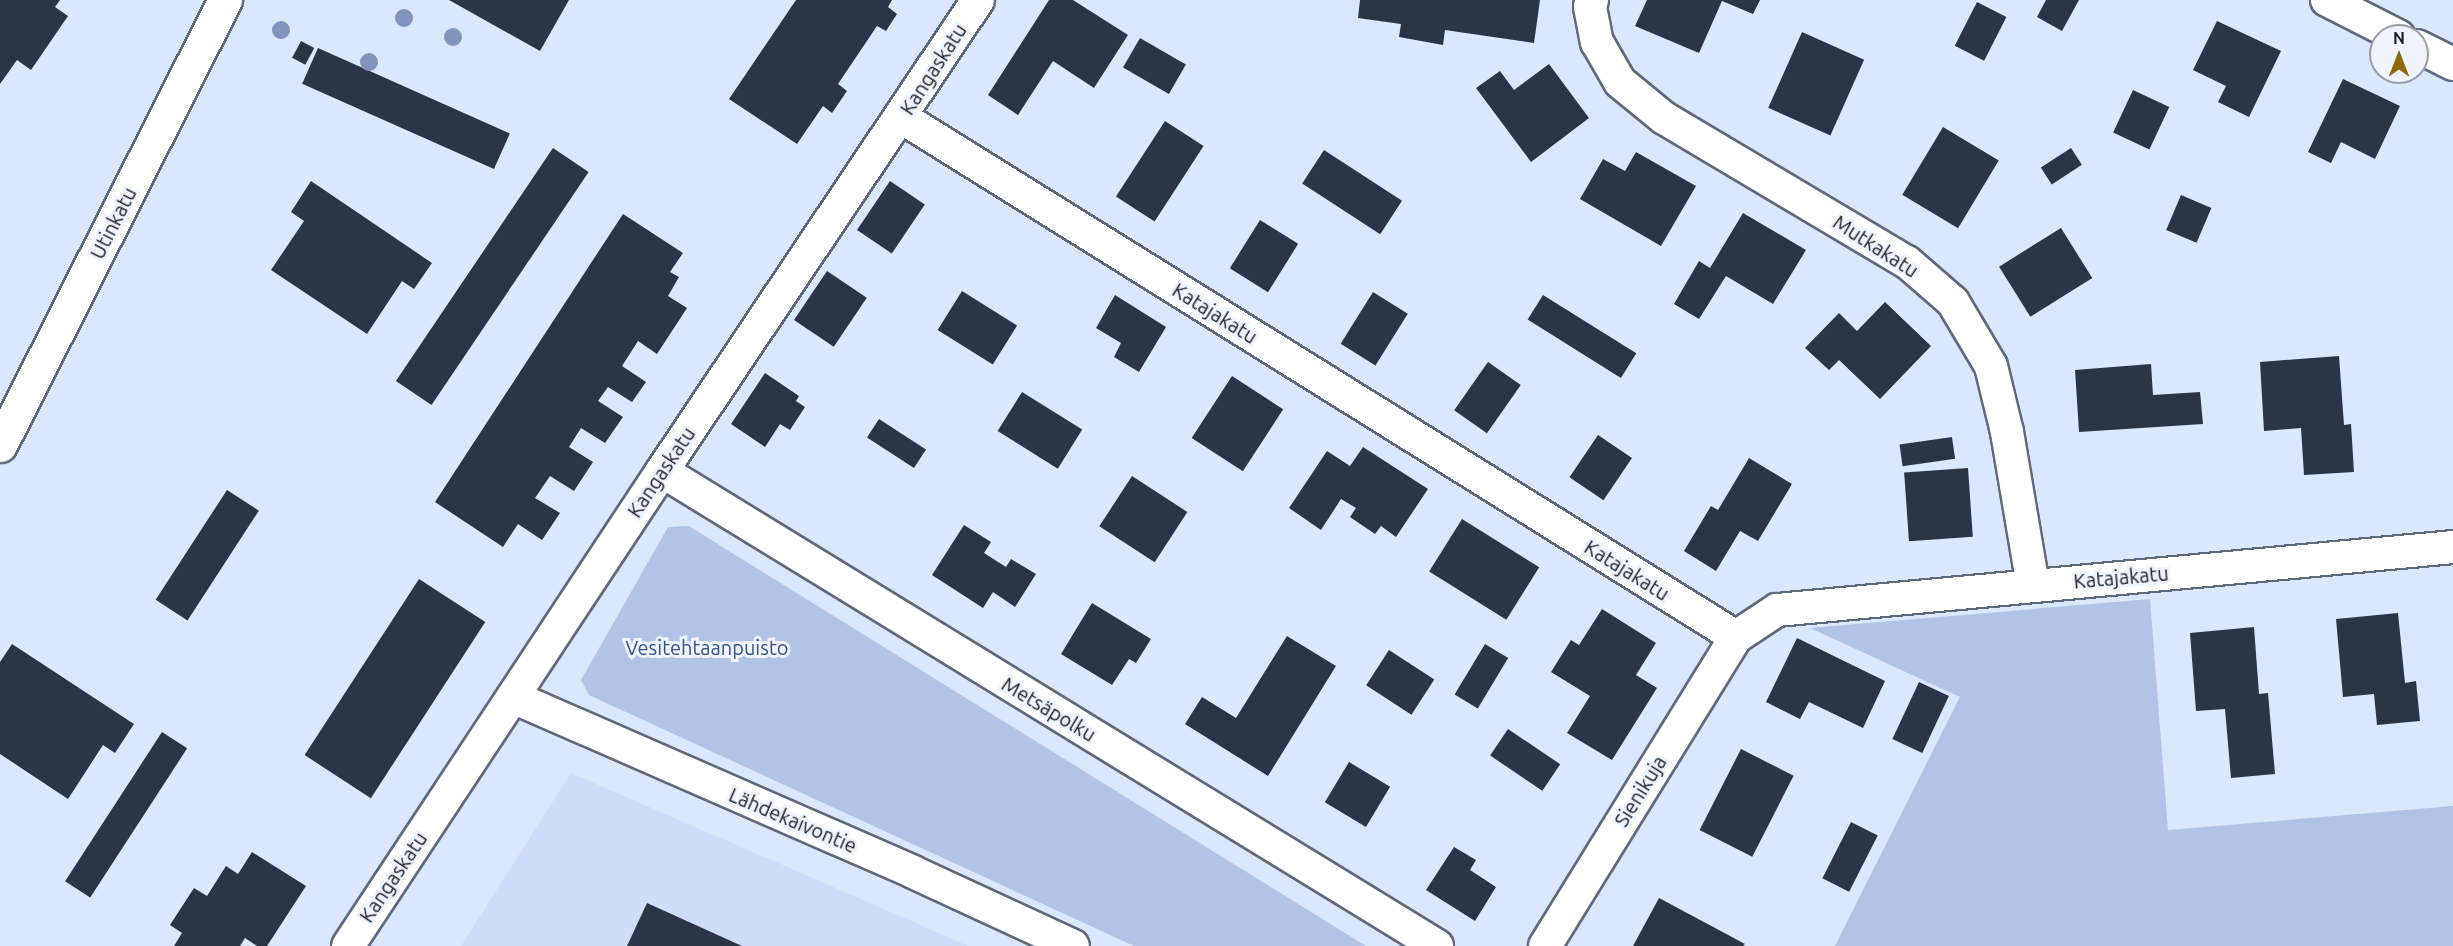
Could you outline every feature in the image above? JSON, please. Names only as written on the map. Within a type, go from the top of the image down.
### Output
[{"type":"street","name":"Utinkatu","points":[[0,445],[225,0]]},
{"type":"street","name":"Kangaskatu","points":[[348,946],[662,471],[978,0]]},
{"type":"street","name":"Mutkakatu","points":[[1592,0],[1590,7],[1597,42],[1620,82],[1664,118],[1907,262],[1953,302],[1991,366],[2007,432],[2033,585]]},
{"type":"street","points":[[2327,0],[2374,24]]},
{"type":"street","points":[[2429,52],[2453,64]]},
{"type":"street","name":"Katajakatu","points":[[901,117],[1736,638],[1778,610],[2453,547]]},
{"type":"street","name":"Metsäpolku","points":[[662,471],[1437,946]]},
{"type":"street","name":"Sienikuja","points":[[1545,946],[1736,638]]},
{"type":"street","name":"Lähdekaivontie","points":[[513,697],[913,872],[1073,946]]},
{"type":"shaded area","points":[[571,773],[893,913],[968,946],[461,946]]},
{"type":"green space","name":"Vesitehtaanpuisto","points":[[689,526],[1366,946],[1134,946],[589,695],[581,680],[668,527]]},
{"type":"green space","points":[[2150,599],[2168,830],[2453,806],[2453,946],[1835,946],[1960,697],[1810,628]]},
{"type":"building","points":[[0,0],[60,0],[55,7],[68,16],[31,70],[17,60],[0,84]]},
{"type":"building","points":[[449,0],[569,0],[540,51]]},
{"type":"building","points":[[796,0],[892,0],[888,7],[897,14],[886,31],[877,26],[838,84],[847,91],[832,113],[823,106],[797,144],[729,99]]},
{"type":"building","points":[[1049,0],[1073,0],[1128,35],[1094,88],[1053,61],[1018,115],[988,95]]},
{"type":"building","points":[[1360,0],[1540,0],[1534,43],[1445,30],[1443,45],[1399,37],[1401,24],[1358,18]]},
{"type":"building","points":[[1647,0],[1760,0],[1753,14],[1722,1],[1699,53],[1635,26]]},
{"type":"building","points":[[2046,0],[2079,0],[2062,31],[2037,17]]},
{"type":"building","points":[[1977,2],[2006,17],[1984,61],[1955,46]]},
{"type":"building","points":[[2217,21],[2281,51],[2249,117],[2218,102],[2226,86],[2193,70]]},
{"type":"building","points":[[1802,32],[1864,60],[1830,135],[1768,108]]},
{"type":"building","points":[[1140,38],[1186,64],[1169,94],[1123,67]]},
{"type":"building","points":[[301,41],[314,48],[305,65],[292,58]]},
{"type":"building","points":[[318,48],[510,133],[494,169],[302,84]]},
{"type":"building","points":[[1549,64],[1589,118],[1531,162],[1476,88],[1500,71],[1514,90]]},
{"type":"building","points":[[2343,79],[2400,106],[2375,159],[2341,142],[2331,163],[2308,152]]},
{"type":"building","points":[[2133,90],[2169,107],[2149,150],[2113,133]]},
{"type":"building","points":[[1165,121],[1204,146],[1155,222],[1116,196]]},
{"type":"building","points":[[1943,127],[1999,160],[1958,228],[1902,195]]},
{"type":"building","points":[[553,148],[589,172],[432,405],[396,381]]},
{"type":"building","points":[[2071,148],[2082,165],[2052,184],[2041,168]]},
{"type":"building","points":[[1324,150],[1402,201],[1380,234],[1302,184]]},
{"type":"building","points":[[1636,152],[1696,186],[1661,246],[1580,199],[1603,159],[1625,171]]},
{"type":"building","points":[[311,181],[432,263],[414,289],[402,281],[367,334],[271,270],[304,221],[291,212]]},
{"type":"building","points":[[890,181],[925,204],[892,253],[857,230]]},
{"type":"building","points":[[2181,195],[2211,208],[2197,243],[2166,230]]},
{"type":"building","points":[[1743,213],[1806,250],[1773,304],[1726,276],[1699,319],[1674,304],[1699,261],[1710,268]]},
{"type":"building","points":[[623,214],[683,253],[670,272],[679,277],[668,296],[687,308],[657,354],[638,341],[622,366],[646,382],[632,402],[608,387],[598,401],[623,417],[605,443],[581,428],[569,447],[593,462],[574,491],[550,476],[535,498],[560,513],[542,540],[518,524],[503,547],[435,502]]},
{"type":"building","points":[[1260,220],[1298,244],[1268,292],[1230,268]]},
{"type":"building","points":[[2061,228],[2092,278],[2030,317],[1999,267]]},
{"type":"building","points":[[827,271],[867,298],[834,347],[794,320]]},
{"type":"building","points":[[962,291],[1017,325],[993,364],[938,330]]},
{"type":"building","points":[[1373,292],[1408,314],[1375,365],[1341,344]]},
{"type":"building","points":[[1115,295],[1166,327],[1139,372],[1114,357],[1121,343],[1096,328]]},
{"type":"building","points":[[1543,295],[1636,353],[1621,378],[1528,320]]},
{"type":"building","points":[[1885,302],[1931,346],[1880,399],[1839,360],[1829,370],[1805,348],[1839,313],[1857,331]]},
{"type":"building","points":[[2339,356],[2344,425],[2351,424],[2354,472],[2304,475],[2301,428],[2264,431],[2260,362]]},
{"type":"building","points":[[1488,362],[1521,385],[1487,433],[1454,410]]},
{"type":"building","points":[[2151,364],[2153,395],[2200,392],[2203,424],[2079,432],[2075,370]]},
{"type":"building","points":[[765,373],[799,396],[796,401],[805,407],[790,430],[780,424],[765,447],[731,424]]},
{"type":"building","points":[[1232,376],[1283,409],[1243,471],[1192,438]]},
{"type":"building","points":[[1022,392],[1082,430],[1058,469],[998,431]]},
{"type":"building","points":[[879,419],[926,449],[914,468],[867,437]]},
{"type":"building","points":[[1598,435],[1632,458],[1603,500],[1569,477]]},
{"type":"building","points":[[1952,437],[1955,459],[1903,466],[1900,444]]},
{"type":"building","points":[[1363,447],[1428,489],[1396,537],[1381,526],[1375,534],[1350,517],[1356,508],[1341,499],[1321,530],[1289,508],[1327,451],[1350,466]]},
{"type":"building","points":[[1749,458],[1792,484],[1758,541],[1740,531],[1716,571],[1684,551],[1711,506],[1718,510]]},
{"type":"building","points":[[1968,468],[1973,537],[1909,541],[1904,472]]},
{"type":"building","points":[[1132,476],[1187,512],[1155,562],[1099,526]]},
{"type":"building","points":[[227,490],[259,511],[188,621],[156,600]]},
{"type":"building","points":[[1462,519],[1539,567],[1506,620],[1429,572]]},
{"type":"building","points":[[964,525],[991,542],[984,553],[1006,567],[1011,559],[1036,574],[1015,607],[993,592],[983,608],[932,575]]},
{"type":"building","points":[[419,579],[485,622],[371,798],[305,755]]},
{"type":"building","points":[[1092,603],[1151,639],[1136,663],[1129,659],[1112,685],[1061,654]]},
{"type":"building","points":[[1602,609],[1656,643],[1636,675],[1657,688],[1612,760],[1567,733],[1590,696],[1551,672],[1571,640],[1579,645]]},
{"type":"building","points":[[2398,613],[2405,683],[2416,681],[2420,721],[2377,725],[2374,694],[2343,697],[2336,619]]},
{"type":"building","points":[[2254,627],[2259,694],[2268,693],[2275,774],[2231,778],[2225,709],[2196,711],[2190,633]]},
{"type":"building","points":[[1287,636],[1336,666],[1268,776],[1185,724],[1202,697],[1236,718]]},
{"type":"building","points":[[1797,638],[1885,681],[1863,728],[1809,702],[1800,719],[1766,702]]},
{"type":"building","points":[[12,644],[134,724],[115,753],[103,745],[68,799],[0,754],[0,662]]},
{"type":"building","points":[[1485,644],[1508,658],[1478,708],[1455,695]]},
{"type":"building","points":[[1389,650],[1434,679],[1411,715],[1366,685]]},
{"type":"building","points":[[1919,682],[1949,696],[1922,753],[1892,739]]},
{"type":"building","points":[[1508,729],[1560,764],[1542,791],[1490,756]]},
{"type":"building","points":[[162,732],[187,748],[90,898],[65,881]]},
{"type":"building","points":[[1741,749],[1794,776],[1752,857],[1700,830]]},
{"type":"building","points":[[1349,762],[1390,787],[1366,827],[1325,802]]},
{"type":"building","points":[[1851,822],[1878,836],[1849,892],[1822,878]]},
{"type":"building","points":[[1454,847],[1476,860],[1470,870],[1496,887],[1475,921],[1426,890]]},
{"type":"building","points":[[252,852],[306,886],[267,946],[257,946],[245,938],[240,946],[174,946],[182,933],[170,925],[194,888],[207,896],[226,866],[238,874]]},
{"type":"building","points":[[1659,898],[1745,944],[1743,946],[1633,946]]},
{"type":"building","points":[[647,903],[742,946],[627,946]]}]
